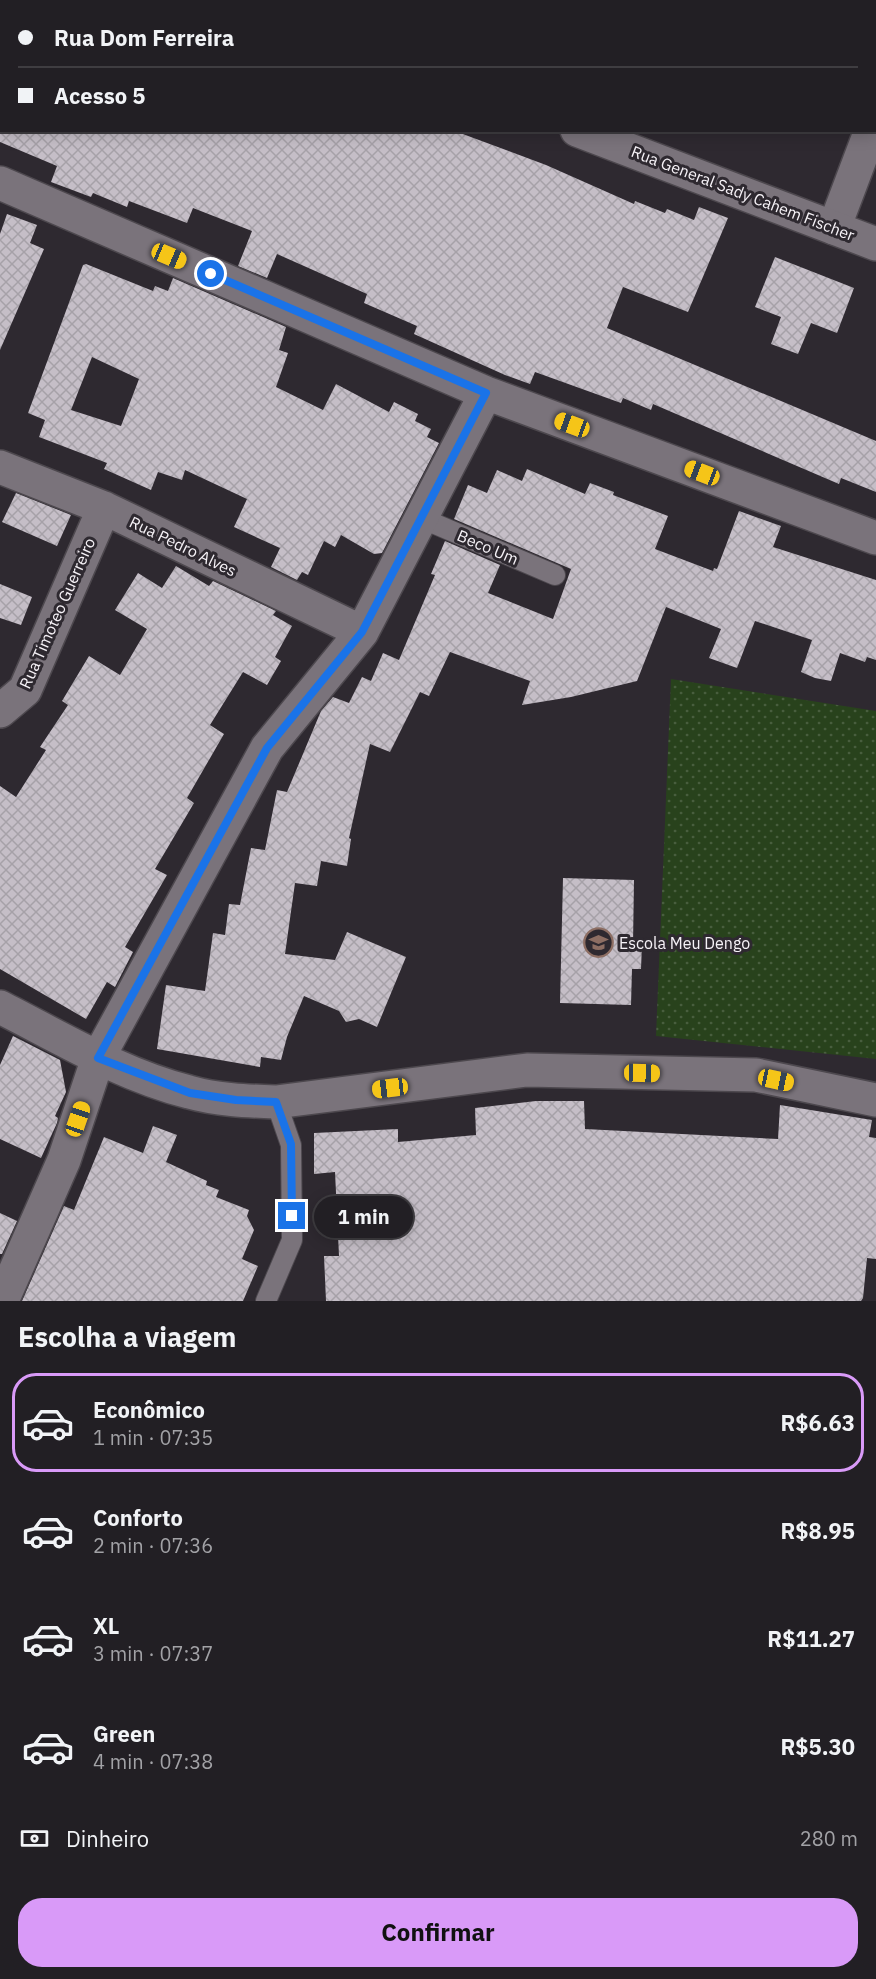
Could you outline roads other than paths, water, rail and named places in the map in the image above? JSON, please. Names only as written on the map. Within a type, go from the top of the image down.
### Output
[{"type":"street","name":"Rua General Sady Cahem Fischer","points":[[588,132],[622,138],[876,244]]},
{"type":"street","points":[[834,228],[870,132]]},
{"type":"street","points":[[0,183],[486,393],[876,538]]},
{"type":"street","points":[[2,1301],[64,1160],[98,1058],[267,748],[362,632],[486,393]]},
{"type":"street","name":"Rua Pedro Alves","points":[[0,467],[104,508],[362,632]]},
{"type":"street","name":"Rua Timoteo Guerreiro","points":[[0,711],[25,690],[104,508]]},
{"type":"street","points":[[0,1007],[98,1058],[190,1093],[236,1100],[276,1102],[527,1070],[756,1076],[876,1100]]},
{"type":"lane","name":"Beco Um","points":[[421,518],[555,575]]},
{"type":"lane","points":[[266,1301],[292,1240],[291,1144],[276,1102]]},
{"type":"place","name":"Escola Meu Dengo","points":[[598,943]]}]
